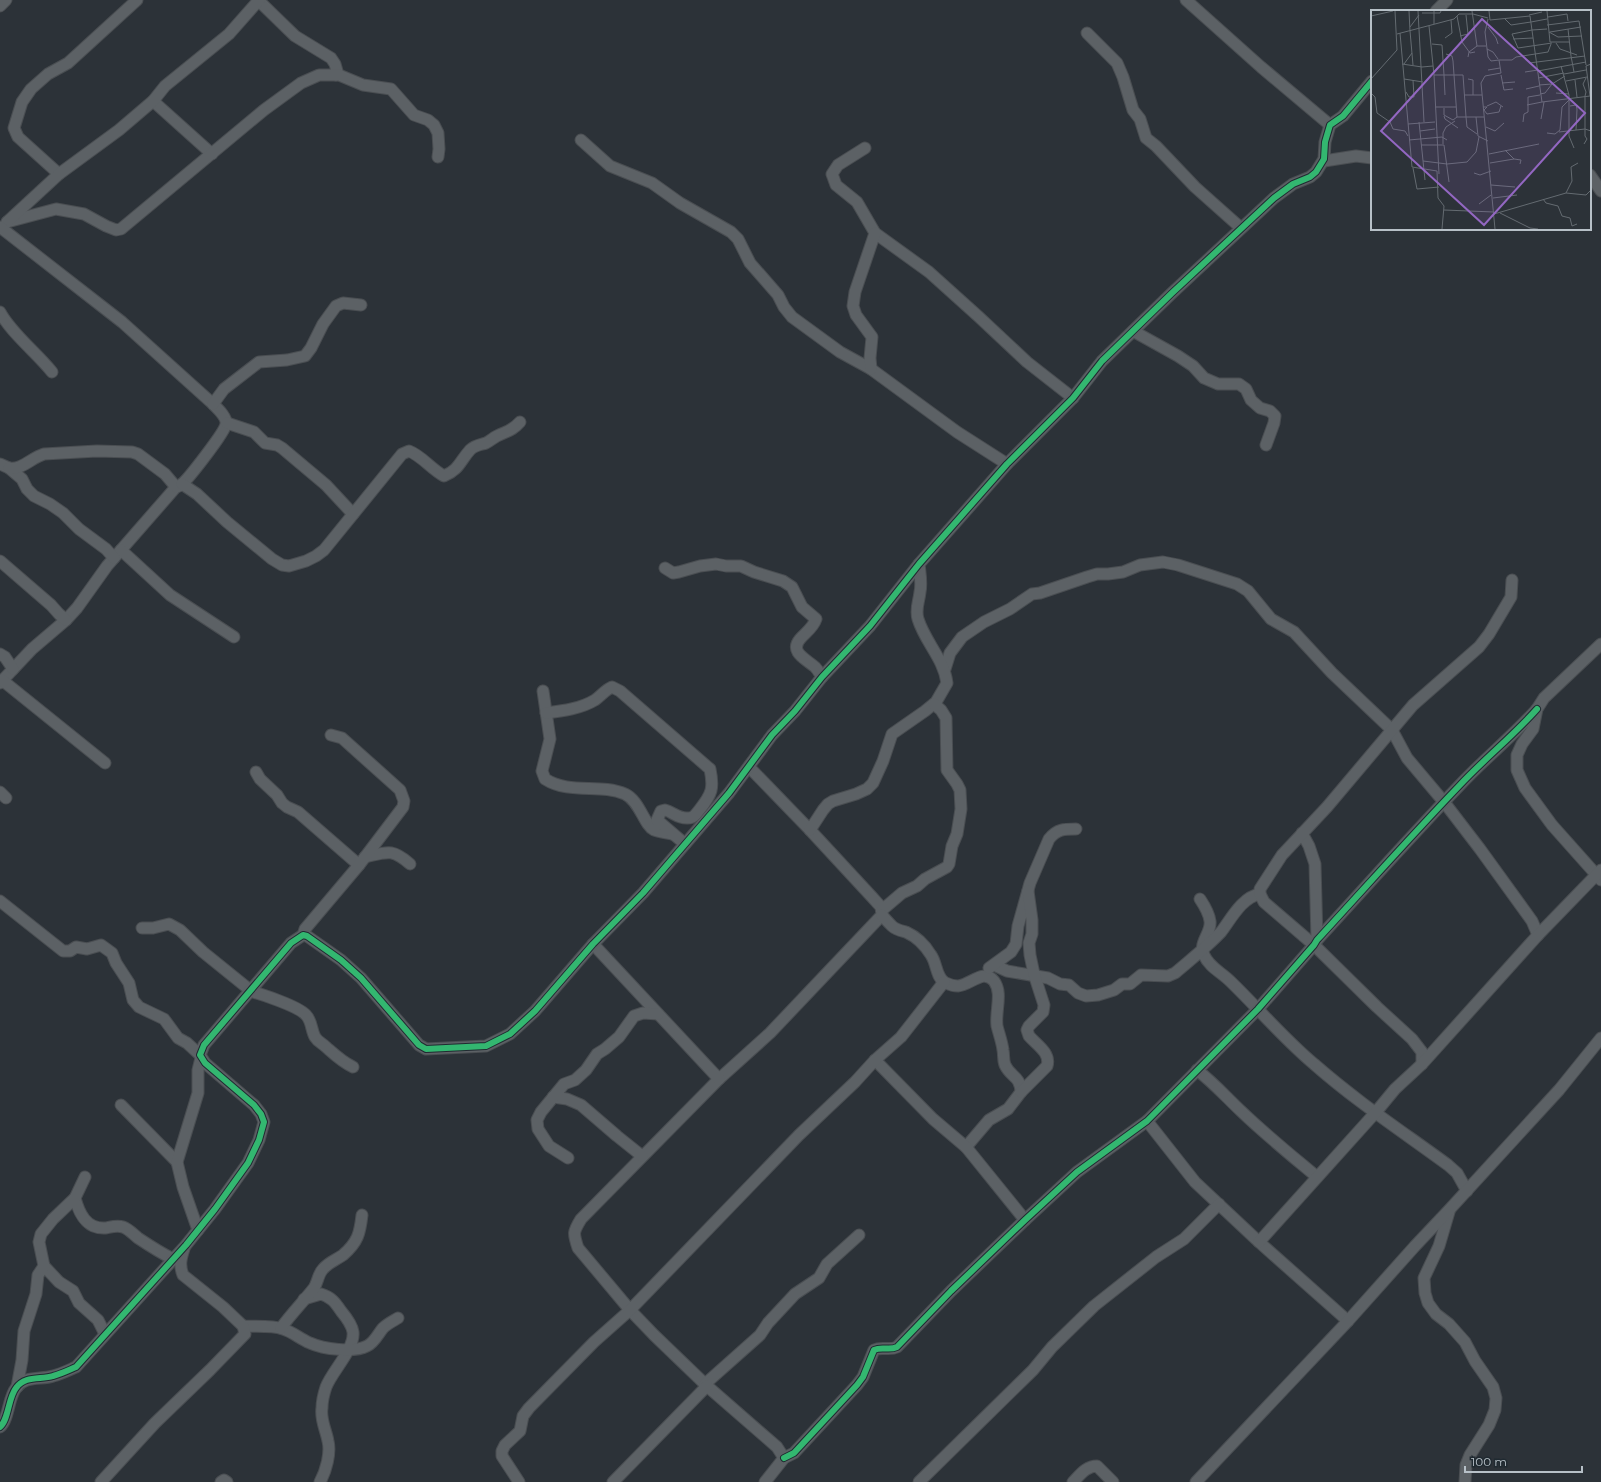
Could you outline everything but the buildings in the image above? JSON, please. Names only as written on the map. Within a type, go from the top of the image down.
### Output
[{"type":"street","points":[[0,6],[6,0]]},
{"type":"street","points":[[59,174],[18,136],[14,128],[22,102],[31,89],[48,74],[68,63],[137,0]]},
{"type":"street","points":[[2,227],[59,174],[119,130],[153,101],[165,86],[228,34],[259,0],[295,36],[331,58],[335,64],[337,71],[336,75]]},
{"type":"street","points":[[1186,0],[1261,67],[1330,125]]},
{"type":"street","points":[[1437,10],[1445,1]]},
{"type":"street","points":[[1087,33],[1117,63],[1133,110],[1140,119],[1146,138],[1241,228]]},
{"type":"street","points":[[2,227],[56,210],[84,214],[116,230],[121,229],[264,110],[301,83],[319,75],[336,75],[363,85],[391,89],[414,115],[428,120],[434,125],[438,133],[438,157]]},
{"type":"street","points":[[303,935],[307,936],[340,960],[361,978],[419,1045],[426,1049],[434,1050],[445,1047],[486,1046],[510,1034],[535,1011],[593,944],[643,893],[730,793],[772,735],[795,711],[822,677],[870,626],[919,564],[1007,464],[1073,398],[1102,362],[1274,198],[1293,184],[1310,177],[1316,172],[1324,161],[1325,142],[1330,125],[1342,116],[1371,82]]},
{"type":"street","points":[[153,101],[212,154]]},
{"type":"street","points":[[581,140],[610,166],[652,183],[680,203],[732,232],[738,239],[750,263],[778,296],[792,317],[840,352],[871,369],[958,432],[1007,464]]},
{"type":"street","points":[[865,148],[838,165],[832,174],[836,185],[856,202],[875,234],[929,272],[979,316],[1027,362],[1073,398]]},
{"type":"street","points":[[1324,161],[1356,156],[1371,158]]},
{"type":"street","points":[[1591,177],[1601,192]]},
{"type":"street","points":[[2,227],[122,322],[213,404],[223,415],[226,423],[225,430],[179,486],[118,554],[77,608],[66,620],[32,649],[1,681],[105,763]]},
{"type":"street","points":[[871,369],[870,358],[872,337],[856,315],[853,306],[855,292],[875,234]]},
{"type":"street","points":[[213,404],[224,389],[259,362],[287,360],[305,356],[311,348],[323,324],[336,306],[343,303],[361,304]]},
{"type":"street","points":[[0,312],[5,321],[41,358],[52,372]]},
{"type":"street","points":[[1133,331],[1178,356],[1193,366],[1204,378],[1218,384],[1239,384],[1246,389],[1251,400],[1260,408],[1270,411],[1275,416],[1266,445]]},
{"type":"street","points":[[5,466],[15,469],[37,456],[44,454],[97,451],[132,452],[138,454],[179,486],[197,494],[227,522],[272,559],[282,565],[289,566],[316,556],[324,550],[402,454],[409,451],[415,454],[436,472],[444,476],[452,473],[470,450],[478,444],[487,443],[497,436],[507,433],[520,422]]},
{"type":"street","points":[[226,423],[254,432],[265,443],[282,448],[326,485],[353,514]]},
{"type":"street","points":[[5,466],[22,479],[27,489],[34,496],[63,513],[106,549],[118,554],[170,595],[234,637]]},
{"type":"street","points":[[0,561],[66,620]]},
{"type":"street","points":[[945,669],[950,653],[962,637],[984,622],[1010,609],[1025,598],[1097,574],[1116,573],[1140,565],[1163,562],[1178,564],[1220,577],[1244,588],[1271,619],[1294,632],[1332,673],[1392,730],[1407,758],[1444,802],[1532,921],[1538,935]]},
{"type":"street","points":[[665,568],[673,573],[700,566],[716,564],[741,566],[754,572],[783,581],[792,587],[802,608],[816,619],[812,628],[796,645],[797,650],[803,658],[815,667],[822,677]]},
{"type":"street","points":[[810,830],[828,804],[867,789],[873,783],[883,761],[892,734],[925,712],[934,704],[943,692],[947,683],[945,669],[924,636],[917,617],[916,610],[921,585],[919,564]]},
{"type":"street","points":[[1422,1064],[1422,1052],[1412,1039],[1377,1007],[1315,943],[1264,902],[1260,894],[1263,885],[1282,855],[1327,807],[1414,705],[1479,647],[1512,597],[1512,580]]},
{"type":"street","points":[[765,1482],[784,1458],[794,1453],[857,1385],[863,1377],[874,1350],[881,1347],[892,1350],[897,1347],[951,1291],[1077,1172],[1147,1121],[1258,1009],[1315,943],[1444,802],[1487,758],[1521,728],[1544,698],[1601,644]]},
{"type":"street","points":[[0,654],[13,669]]},
{"type":"street","points":[[546,713],[565,711],[588,704],[596,700],[612,686],[626,696],[645,714],[710,768],[712,780],[710,797],[694,817],[680,818],[665,810],[658,816],[657,820],[685,844]]},
{"type":"street","points":[[543,691],[550,739],[542,771],[545,779],[557,785],[574,789],[614,790],[628,795],[638,806],[650,827],[654,830],[674,834]]},
{"type":"street","points":[[784,1458],[775,1444],[706,1385],[630,1310],[578,1248],[574,1231],[581,1219],[642,1156],[719,1079],[770,1033],[882,912],[902,893],[917,886],[925,879],[947,867],[949,864],[952,846],[957,834],[961,809],[960,790],[947,770],[946,718],[944,713],[934,704]]},
{"type":"street","points":[[1259,1242],[1398,1086],[1422,1064],[1538,935],[1599,875],[1552,824],[1525,788],[1517,770],[1517,755],[1522,744],[1533,728],[1537,709]]},
{"type":"street","points":[[198,1230],[183,1187],[177,1162],[198,1093],[198,1070],[204,1045],[292,943],[303,935],[305,929],[362,861],[403,807],[404,801],[400,790],[342,738],[331,735]]},
{"type":"street","points":[[749,767],[872,897],[892,926],[914,936],[920,942],[931,955],[936,964],[939,976],[944,982],[958,986],[971,982],[1011,952],[1016,944],[1018,926],[1037,865],[1049,839],[1054,832],[1060,829],[1076,830]]},
{"type":"street","points":[[256,772],[260,779],[277,795],[282,803],[298,812],[362,861]]},
{"type":"street","points":[[1302,833],[1309,846],[1315,864],[1315,943]]},
{"type":"street","points":[[362,861],[390,852],[400,855],[410,864]]},
{"type":"street","points":[[966,1147],[989,1120],[1008,1109],[1021,1092],[1047,1066],[1049,1061],[1047,1055],[1027,1033],[1029,1026],[1043,1012],[1044,1005],[1034,976],[1030,955],[1029,943],[1032,934],[1032,920],[1028,892]]},
{"type":"street","points":[[994,965],[1007,971],[1048,978],[1068,985],[1086,996],[1098,995],[1114,990],[1122,984],[1133,982],[1141,975],[1168,976],[1175,973],[1221,932],[1232,916],[1245,903],[1253,896],[1260,894]]},
{"type":"street","points":[[1200,899],[1210,921],[1210,928],[1204,937],[1202,949],[1208,961],[1313,1064],[1355,1098],[1448,1165],[1457,1173],[1467,1191]]},
{"type":"street","points":[[0,901],[63,951],[70,951],[76,947],[87,949],[101,946],[110,950],[129,983],[133,1000],[144,1010],[164,1019],[178,1038],[188,1043],[254,1104],[261,1114],[264,1122],[259,1140],[248,1163],[216,1209],[186,1245],[76,1367],[52,1377],[31,1378],[17,1387]]},
{"type":"street","points":[[142,928],[153,928],[169,924],[180,930],[203,952],[250,990],[266,995],[305,1014],[312,1026],[314,1036],[318,1041],[326,1046],[342,1062],[353,1067]]},
{"type":"street","points":[[593,944],[719,1079]]},
{"type":"street","points":[[979,976],[987,976],[990,978],[994,981],[998,990],[996,1012],[997,1026],[1004,1052],[1004,1063],[1008,1070],[1019,1080],[1021,1092]]},
{"type":"street","points":[[519,1482],[502,1456],[502,1451],[505,1445],[520,1431],[523,1416],[529,1408],[594,1342],[630,1310],[799,1135],[855,1082],[875,1060],[901,1037],[944,982]]},
{"type":"street","points":[[568,1158],[549,1146],[538,1129],[537,1120],[564,1084],[575,1080],[586,1070],[597,1054],[606,1049],[619,1037],[634,1016],[644,1013],[658,1014]]},
{"type":"street","points":[[1196,1482],[1348,1321],[1415,1246],[1467,1191],[1559,1090],[1601,1038]]},
{"type":"street","points":[[875,1060],[933,1119],[966,1147],[1025,1220]]},
{"type":"street","points":[[1197,1070],[1213,1082],[1240,1111],[1268,1137],[1317,1177]]},
{"type":"street","points":[[553,1097],[567,1099],[581,1104],[642,1156]]},
{"type":"street","points":[[121,1105],[177,1162]]},
{"type":"street","points":[[1147,1121],[1195,1182],[1259,1242],[1348,1321]]},
{"type":"street","points":[[85,1177],[75,1198],[53,1219],[41,1234],[39,1242],[44,1266],[59,1282],[73,1292],[79,1303],[98,1320],[105,1334]]},
{"type":"street","points":[[75,1198],[78,1210],[84,1219],[92,1225],[104,1228],[115,1226],[124,1228],[154,1249],[173,1259]]},
{"type":"street","points":[[919,1482],[994,1410],[1033,1370],[1052,1347],[1094,1306],[1156,1257],[1184,1239],[1219,1204]]},
{"type":"street","points":[[1449,1210],[1439,1246],[1424,1278],[1424,1293],[1428,1303],[1436,1314],[1449,1324],[1465,1342],[1475,1361],[1494,1387],[1496,1398],[1495,1410],[1489,1425],[1470,1455],[1466,1465],[1465,1482]]},
{"type":"street","points":[[281,1328],[315,1287],[321,1270],[331,1261],[342,1255],[352,1245],[359,1234],[362,1215]]},
{"type":"street","points":[[613,1482],[706,1385],[760,1335],[768,1323],[795,1294],[819,1278],[827,1264],[859,1235]]},
{"type":"street","points":[[100,1482],[156,1423],[245,1334],[243,1326],[223,1307],[183,1275],[180,1268],[181,1258],[186,1245]]},
{"type":"street","points":[[0,1427],[4,1424],[10,1400],[17,1387],[22,1360],[24,1331],[36,1294],[38,1275],[44,1266]]},
{"type":"street","points":[[304,1299],[321,1294],[334,1301],[351,1326],[353,1332],[347,1351],[326,1387],[321,1408],[329,1442],[324,1475],[320,1482]]},
{"type":"street","points":[[243,1326],[281,1328],[293,1333],[309,1343],[322,1347],[336,1348],[347,1351],[367,1346],[373,1342],[383,1329],[398,1318]]},
{"type":"street","points":[[1073,1482],[1084,1471],[1094,1466],[1097,1466],[1113,1482]]},
{"type":"street","points":[[221,1482],[224,1480],[227,1482]]},
{"type":"cycle path","points":[[0,1427],[5,1419],[11,1397],[16,1388],[24,1381],[56,1375],[76,1367],[186,1245],[215,1209],[248,1163],[259,1140],[264,1122],[261,1114],[254,1105],[205,1063],[200,1055],[204,1045],[291,943],[303,935],[307,936],[341,960],[361,978],[419,1045],[426,1049],[486,1046],[510,1034],[535,1011],[593,944],[643,893],[729,793],[772,735],[795,711],[822,677],[870,626],[919,564],[1007,464],[1073,398],[1102,361],[1172,293],[1274,198],[1293,184],[1310,177],[1316,172],[1324,159],[1325,142],[1330,125],[1343,116],[1371,82]]},
{"type":"cycle path","points":[[784,1458],[794,1453],[857,1385],[863,1377],[874,1350],[880,1348],[891,1349],[897,1347],[951,1291],[1077,1172],[1147,1121],[1258,1009],[1317,940],[1405,843],[1469,776],[1537,709]]}]
